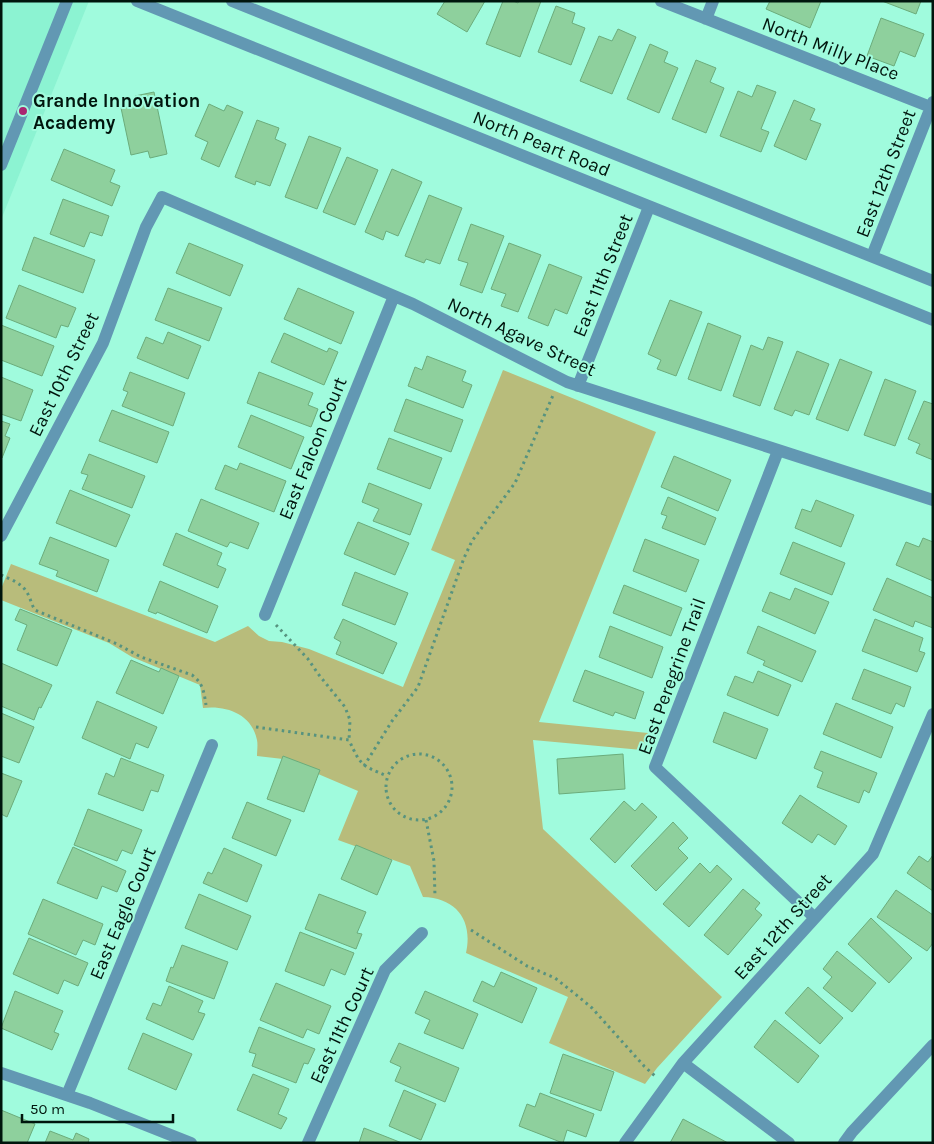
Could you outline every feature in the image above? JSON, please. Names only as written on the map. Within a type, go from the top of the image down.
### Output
[{"type":"street","points":[[1,165],[67,1]]},
{"type":"street","name":"North Peart Road","points":[[137,1],[933,320]]},
{"type":"street","name":"North Peart Road","points":[[232,1],[933,281]]},
{"type":"street","name":"North Milly Place","points":[[661,1],[932,106]]},
{"type":"street","points":[[706,19],[712,1]]},
{"type":"street","name":"East 12th Street","points":[[872,256],[932,106]]},
{"type":"street","name":"North Agave Street","points":[[162,197],[394,296],[567,382],[933,500]]},
{"type":"street","name":"East 10th Street","points":[[1,536],[103,343],[146,228],[162,197]]},
{"type":"street","name":"East 11th Street","points":[[578,386],[649,207]]},
{"type":"street","name":"East Falcon Court","points":[[265,615],[394,296]]},
{"type":"street","name":"East Peregrine Trail","points":[[778,450],[655,767],[815,918]]},
{"type":"street","name":"East 12th Street","points":[[625,1143],[683,1063],[873,854],[933,714]]},
{"type":"street","name":"East Eagle Court","points":[[67,1095],[212,745]]},
{"type":"street","name":"East 11th Court","points":[[308,1143],[385,970],[422,933]]},
{"type":"street","points":[[844,1143],[933,1044]]},
{"type":"street","points":[[683,1063],[789,1143]]},
{"type":"street","points":[[1,1073],[67,1095],[191,1143]]},
{"type":"path","points":[[364,766],[392,721],[418,687],[464,558],[476,535],[516,483],[554,394]]},
{"type":"path","points":[[1,575],[22,586],[27,592],[35,610],[117,644],[141,657],[192,675],[199,680],[204,690],[206,705]]},
{"type":"path","points":[[265,615],[294,642],[345,707],[350,720],[349,740],[358,760],[364,766],[387,776]]},
{"type":"path","points":[[256,727],[349,740]]},
{"type":"path","points":[[412,754],[430,755],[444,764],[450,774],[453,786],[451,797],[446,807],[439,814],[426,820],[408,819],[392,807],[387,797],[385,787],[387,776],[393,766],[402,758],[412,754]]},
{"type":"path","points":[[426,820],[434,861],[434,896]]},
{"type":"path","points":[[471,930],[527,966],[555,978],[592,1008],[651,1072]]},
{"type":"shaded area","name":"Grande Innovation Academy","points":[[1,1],[89,1],[1,220]]},
{"type":"shaded area","points":[[503,370],[656,432],[539,722],[648,733],[642,750],[533,740],[543,829],[722,997],[657,1068],[645,1084],[549,1043],[568,997],[466,953],[467,931],[460,913],[445,902],[435,898],[423,897],[410,866],[338,840],[358,791],[283,759],[257,756],[257,740],[250,724],[237,713],[229,710],[212,707],[203,708],[200,685],[132,657],[109,643],[1,600],[1,589],[11,564],[215,642],[248,626],[259,636],[269,641],[282,642],[309,649],[403,687],[455,560],[431,550]]},
{"type":"building","points":[[445,1],[485,1],[467,32],[437,14]]},
{"type":"building","points":[[503,1],[518,3],[519,1],[541,1],[520,57],[486,44]]},
{"type":"building","points":[[770,1],[821,1],[810,28],[766,9]]},
{"type":"building","points":[[882,1],[921,1],[916,14]]},
{"type":"building","points":[[556,6],[575,13],[572,23],[585,28],[571,65],[538,52]]},
{"type":"building","points":[[881,18],[924,34],[915,57],[900,51],[894,66],[867,56]]},
{"type":"building","points":[[618,29],[636,37],[612,94],[580,81],[599,36],[612,41]]},
{"type":"building","points":[[650,44],[668,52],[664,62],[678,68],[659,113],[627,99]]},
{"type":"building","points":[[696,60],[716,68],[710,82],[724,88],[706,133],[672,119]]},
{"type":"building","points":[[757,85],[776,92],[761,129],[769,132],[761,152],[720,136],[738,91],[752,97]]},
{"type":"building","points":[[154,92],[167,154],[150,158],[148,151],[131,155],[121,108],[137,105],[135,96]]},
{"type":"building","points":[[794,100],[815,109],[810,120],[821,124],[806,160],[774,146]]},
{"type":"building","points":[[209,104],[224,111],[227,105],[243,112],[219,167],[201,159],[208,142],[195,136]]},
{"type":"building","points":[[257,120],[279,128],[275,139],[286,144],[270,186],[256,181],[255,185],[235,177]]},
{"type":"building","points":[[309,136],[341,148],[317,209],[285,197]]},
{"type":"building","points":[[64,149],[115,170],[110,182],[120,186],[112,206],[51,180]]},
{"type":"building","points":[[347,157],[378,170],[355,225],[323,212]]},
{"type":"building","points":[[392,169],[422,182],[398,236],[386,231],[383,240],[365,232]]},
{"type":"building","points":[[429,195],[462,208],[440,264],[426,259],[424,263],[405,256]]},
{"type":"building","points":[[63,199],[109,216],[102,236],[90,232],[84,247],[50,234]]},
{"type":"building","points":[[471,224],[504,236],[482,293],[460,285],[468,263],[458,260]]},
{"type":"building","points":[[34,237],[95,260],[83,293],[22,270]]},
{"type":"building","points":[[189,243],[243,265],[230,296],[176,273]]},
{"type":"building","points":[[509,243],[541,255],[518,312],[501,306],[506,294],[491,289]]},
{"type":"building","points":[[549,264],[582,277],[567,314],[555,309],[548,326],[528,318]]},
{"type":"building","points":[[19,285],[76,308],[68,327],[61,325],[56,338],[6,318]]},
{"type":"building","points":[[168,288],[222,308],[209,341],[155,320]]},
{"type":"building","points":[[298,288],[354,312],[341,344],[284,319]]},
{"type":"building","points":[[670,300],[702,312],[676,376],[657,369],[661,360],[648,354]]},
{"type":"building","points":[[708,323],[741,336],[721,391],[688,379]]},
{"type":"building","points":[[1,325],[54,346],[42,376],[1,360]]},
{"type":"building","points":[[168,332],[201,346],[188,379],[137,358],[146,337],[163,344]]},
{"type":"building","points":[[284,333],[327,352],[329,348],[338,352],[324,385],[271,362]]},
{"type":"building","points":[[768,337],[783,342],[760,406],[733,396],[751,345],[763,350]]},
{"type":"building","points":[[797,351],[829,364],[809,415],[795,410],[792,416],[774,409]]},
{"type":"building","points":[[427,356],[466,371],[462,381],[472,385],[463,408],[408,386],[415,367],[422,370]]},
{"type":"building","points":[[840,359],[872,372],[848,431],[816,419]]},
{"type":"building","points":[[130,372],[185,393],[173,426],[122,406],[128,392],[123,390]]},
{"type":"building","points":[[259,372],[313,393],[308,405],[318,409],[311,427],[247,403]]},
{"type":"building","points":[[1,377],[33,390],[21,421],[1,414]]},
{"type":"building","points":[[885,379],[916,391],[895,446],[864,435]]},
{"type":"building","points":[[406,399],[463,420],[451,452],[394,431]]},
{"type":"building","points":[[924,401],[933,404],[933,460],[916,453],[920,444],[908,439]]},
{"type":"building","points":[[112,410],[169,432],[157,463],[99,441]]},
{"type":"building","points":[[251,415],[304,437],[291,469],[238,447]]},
{"type":"building","points":[[1,421],[10,424],[5,436],[10,438],[2,458]]},
{"type":"building","points":[[389,438],[442,458],[430,489],[377,469]]},
{"type":"building","points":[[89,454],[145,476],[132,508],[82,489],[88,475],[81,473]]},
{"type":"building","points":[[674,456],[731,480],[718,511],[661,487]]},
{"type":"building","points":[[240,463],[286,481],[274,512],[215,489],[225,465],[237,470]]},
{"type":"building","points":[[369,483],[422,504],[410,535],[373,521],[379,509],[362,502]]},
{"type":"building","points":[[70,490],[130,515],[116,547],[56,523]]},
{"type":"building","points":[[668,497],[716,518],[705,545],[662,528],[667,516],[661,514]]},
{"type":"building","points":[[201,499],[259,523],[248,549],[230,542],[227,547],[188,531]]},
{"type":"building","points":[[816,500],[854,515],[841,547],[795,528],[802,509],[811,512]]},
{"type":"building","points":[[358,522],[409,543],[395,575],[344,554]]},
{"type":"building","points":[[176,533],[222,553],[217,565],[226,569],[218,588],[163,565]]},
{"type":"building","points":[[50,537],[109,560],[97,592],[56,576],[58,571],[39,564]]},
{"type":"building","points":[[923,538],[933,542],[933,581],[896,565],[906,542],[919,547]]},
{"type":"building","points":[[645,539],[699,560],[686,592],[633,571]]},
{"type":"building","points":[[793,542],[845,563],[832,595],[780,574]]},
{"type":"building","points":[[355,572],[408,593],[395,625],[342,605]]},
{"type":"building","points":[[887,578],[933,598],[933,628],[915,621],[913,627],[873,610]]},
{"type":"building","points":[[160,581],[218,606],[207,633],[157,612],[156,614],[148,611]]},
{"type":"building","points":[[624,585],[682,608],[671,636],[613,613]]},
{"type":"building","points":[[795,588],[829,602],[815,634],[762,611],[770,592],[790,600]]},
{"type":"building","points":[[20,609],[72,630],[57,666],[17,650],[27,625],[15,620]]},
{"type":"building","points":[[343,619],[397,643],[383,674],[336,654],[341,642],[334,638]]},
{"type":"building","points":[[875,619],[923,638],[919,651],[925,653],[917,672],[862,651]]},
{"type":"building","points":[[610,626],[663,647],[652,678],[599,657]]},
{"type":"building","points":[[758,626],[816,651],[802,682],[763,665],[765,661],[747,653]]},
{"type":"building","points":[[131,660],[159,672],[161,668],[179,676],[163,714],[116,693]]},
{"type":"building","points":[[1,663],[52,685],[34,720],[1,706]]},
{"type":"building","points":[[864,669],[911,687],[904,707],[896,703],[891,714],[852,699]]},
{"type":"building","points":[[585,670],[644,692],[635,719],[615,712],[613,716],[573,701]]},
{"type":"building","points":[[758,671],[791,685],[778,716],[727,695],[735,676],[753,683]]},
{"type":"building","points":[[97,701],[157,727],[148,748],[136,743],[130,759],[82,738]]},
{"type":"building","points":[[836,703],[893,727],[881,758],[823,734]]},
{"type":"building","points":[[724,712],[768,729],[756,759],[713,742]]},
{"type":"building","points":[[1,713],[34,727],[19,763],[1,756]]},
{"type":"building","points":[[821,751],[877,773],[869,793],[864,790],[859,803],[817,787],[823,772],[814,768]]},
{"type":"building","points":[[623,754],[625,789],[559,794],[557,759]]},
{"type":"building","points":[[283,756],[320,770],[304,812],[267,799]]},
{"type":"building","points":[[121,758],[164,775],[158,792],[151,790],[143,811],[98,794],[106,773],[114,777]]},
{"type":"building","points":[[1,773],[22,781],[7,817],[1,814]]},
{"type":"building","points":[[800,795],[847,826],[835,845],[818,834],[812,843],[782,823]]},
{"type":"building","points":[[624,801],[635,811],[642,803],[657,817],[615,863],[590,839]]},
{"type":"building","points":[[247,802],[291,820],[276,856],[232,838]]},
{"type":"building","points":[[88,809],[142,830],[132,854],[122,850],[117,861],[74,845]]},
{"type":"building","points":[[673,822],[688,838],[678,848],[688,858],[656,891],[631,866]]},
{"type":"building","points":[[356,845],[392,860],[377,895],[341,879]]},
{"type":"building","points":[[73,847],[126,871],[117,892],[102,886],[97,899],[57,883]]},
{"type":"building","points":[[224,848],[262,865],[247,902],[203,883],[208,872],[212,874]]},
{"type":"building","points":[[933,855],[933,891],[907,873],[919,856],[928,862]]},
{"type":"building","points":[[700,863],[710,873],[717,865],[732,879],[689,927],[663,904]]},
{"type":"building","points":[[743,889],[760,903],[755,909],[762,915],[728,955],[704,935]]},
{"type":"building","points":[[896,890],[933,915],[933,943],[927,951],[877,917]]},
{"type":"building","points":[[199,894],[251,916],[237,950],[185,928]]},
{"type":"building","points":[[319,894],[366,912],[357,933],[362,934],[356,949],[305,929]]},
{"type":"building","points":[[43,899],[103,924],[95,945],[83,940],[76,955],[28,934]]},
{"type":"building","points":[[871,918],[912,958],[889,983],[848,944]]},
{"type":"building","points":[[300,932],[354,953],[345,975],[331,969],[324,986],[285,971]]},
{"type":"building","points":[[29,938],[88,963],[78,986],[64,980],[58,994],[13,974]]},
{"type":"building","points":[[182,945],[228,962],[214,999],[166,981]]},
{"type":"building","points":[[837,951],[876,983],[852,1012],[823,988],[832,977],[823,969]]},
{"type":"building","points":[[501,972],[537,988],[522,1023],[473,1001],[482,981],[494,987]]},
{"type":"building","points":[[276,983],[331,1006],[319,1034],[307,1029],[303,1038],[260,1020]]},
{"type":"building","points":[[169,986],[203,1001],[198,1012],[205,1014],[193,1040],[146,1019],[153,1003],[161,1006]]},
{"type":"building","points":[[808,987],[843,1018],[820,1044],[785,1013]]},
{"type":"building","points":[[15,991],[63,1011],[54,1032],[59,1034],[52,1050],[1,1028]]},
{"type":"building","points":[[425,991],[478,1014],[463,1049],[424,1033],[430,1020],[415,1013]]},
{"type":"building","points":[[775,1020],[819,1056],[798,1083],[754,1047]]},
{"type":"building","points":[[259,1027],[315,1049],[308,1064],[304,1063],[296,1083],[252,1066],[256,1054],[249,1052]]},
{"type":"building","points":[[143,1033],[192,1054],[176,1090],[128,1069]]},
{"type":"building","points":[[399,1043],[459,1068],[445,1102],[395,1081],[401,1067],[390,1062]]},
{"type":"building","points":[[563,1054],[614,1072],[601,1111],[550,1093]]},
{"type":"building","points":[[253,1074],[289,1089],[278,1114],[287,1118],[281,1129],[237,1110]]},
{"type":"building","points":[[404,1090],[436,1104],[421,1140],[389,1126]]},
{"type":"building","points":[[540,1093],[594,1114],[586,1137],[567,1130],[563,1143],[519,1126],[527,1104],[535,1107]]},
{"type":"building","points":[[1,1110],[35,1124],[27,1143],[1,1143]]},
{"type":"building","points":[[683,1119],[728,1143],[670,1143]]},
{"type":"building","points":[[364,1128],[402,1143],[359,1143]]},
{"type":"building","points":[[50,1131],[73,1140],[76,1133],[89,1139],[88,1143],[45,1143]]},
{"type":"place","name":"Grande Innovation Academy","points":[[23,111]]}]
